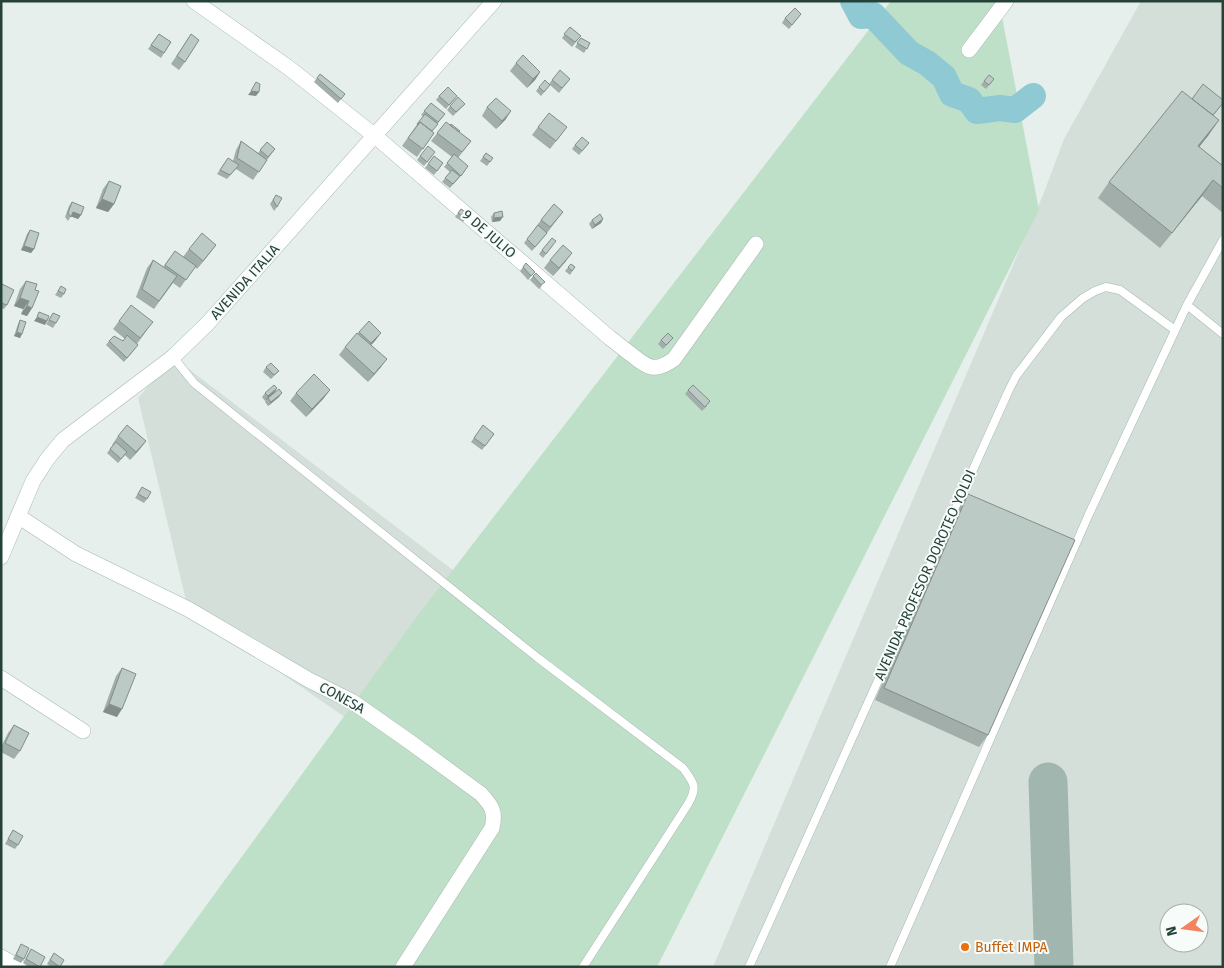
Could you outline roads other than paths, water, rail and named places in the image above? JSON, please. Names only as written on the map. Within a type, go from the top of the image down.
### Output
[{"type":"street","name":"9 DE JULIO","points":[[194,1],[289,68],[375,136],[610,338],[645,365],[653,368],[665,366],[674,359],[756,244]]},
{"type":"street","name":"AVENIDA ITALIA","points":[[3,549],[33,481],[63,440],[172,358],[208,323],[494,1]]},
{"type":"street","points":[[969,50],[1006,1]]},
{"type":"street","name":"CONESA","points":[[18,516],[76,554],[188,609],[309,680],[353,702],[482,794],[491,805],[494,817],[492,828],[404,967]]},
{"type":"street","points":[[1,678],[84,731]]},
{"type":"street","points":[[1,957],[19,967]]},
{"type":"lane","points":[[890,967],[1089,514],[1186,305],[1223,240]]},
{"type":"lane","name":"AVENIDA PROFESOR DOROTEO YOLDI","points":[[748,967],[1016,376],[1061,317],[1083,298],[1106,287],[1120,290],[1174,330]]},
{"type":"lane","points":[[1186,305],[1223,334]]},
{"type":"lane","points":[[172,358],[194,384],[538,658],[683,768],[693,781],[694,793],[688,804],[583,967]]},
{"type":"waterway","points":[[853,1],[861,16],[873,15],[909,53],[927,63],[944,77],[952,94],[969,100],[977,111],[1000,108],[1015,110],[1033,96]]},
{"type":"place","name":"Buffet IMPA","points":[[965,947]]}]
